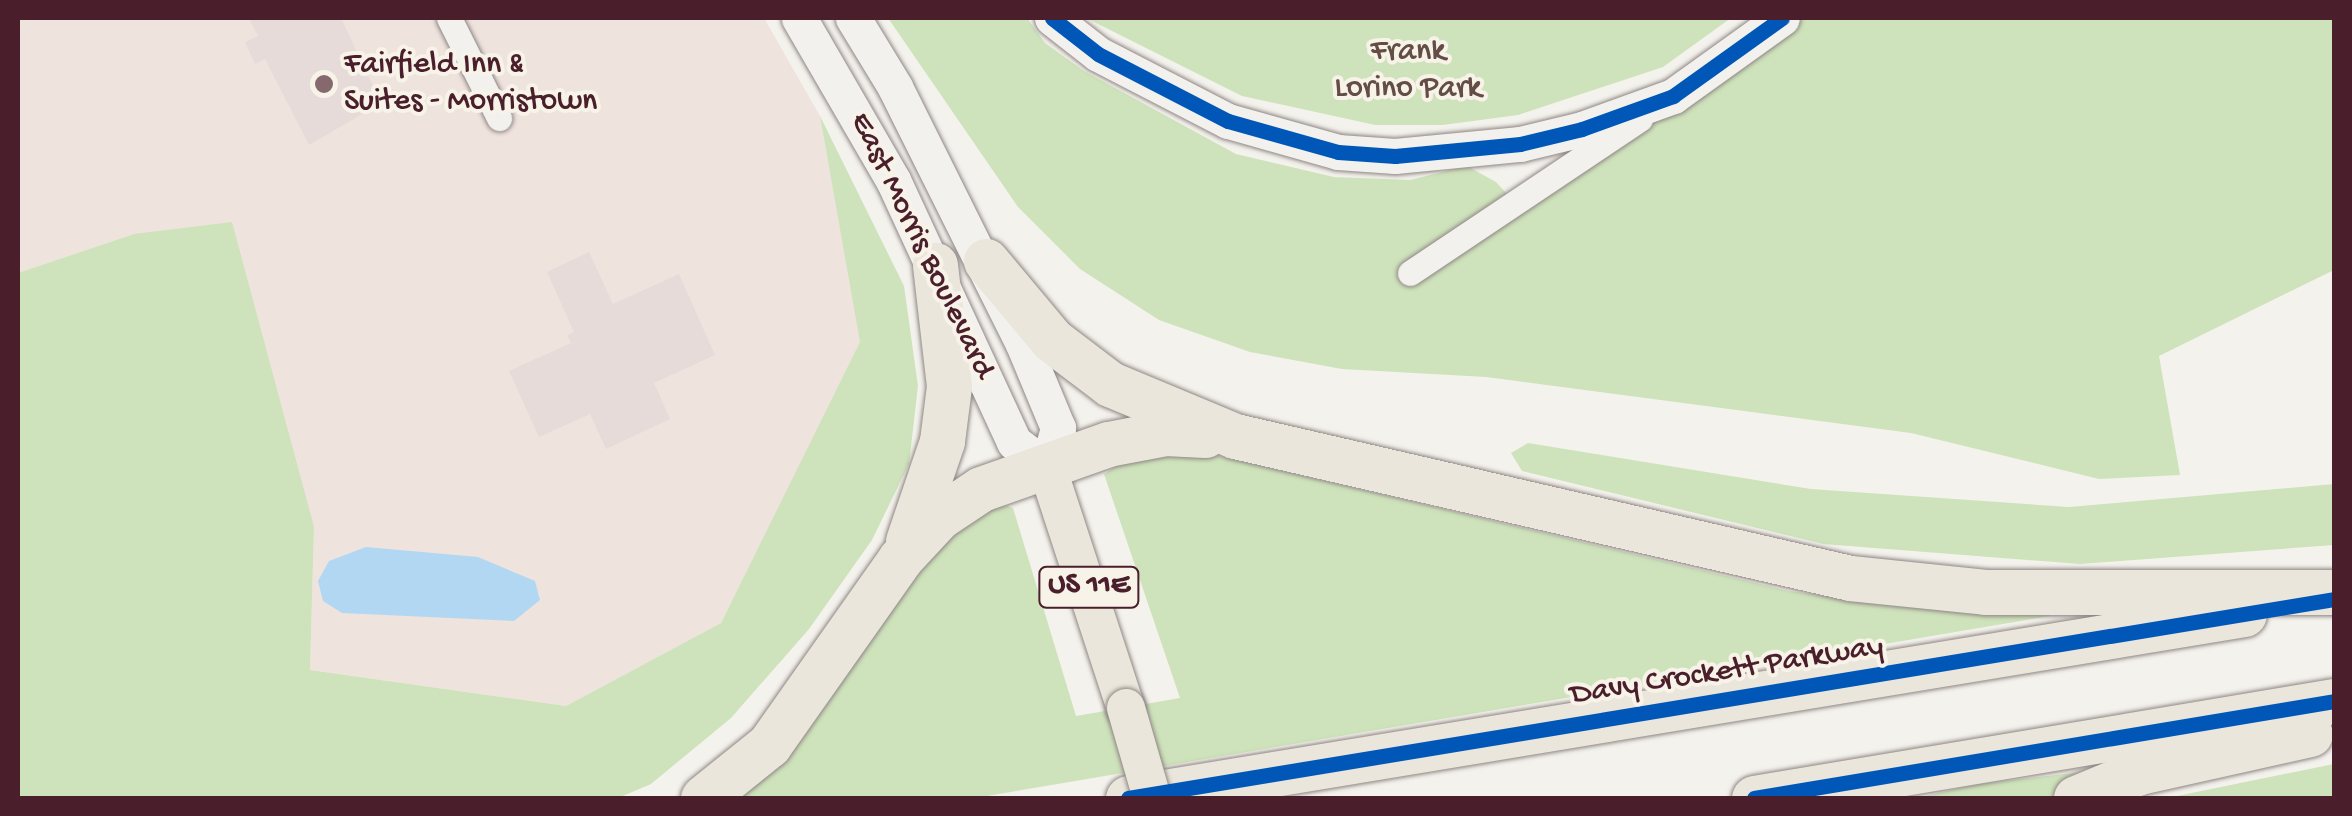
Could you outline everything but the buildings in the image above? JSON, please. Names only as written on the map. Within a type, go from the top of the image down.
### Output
[{"type":"highway","points":[[986,261],[1052,340],[1100,377],[1134,398],[1235,436],[1665,540],[1850,578],[1985,592],[2334,596]]},
{"type":"highway","points":[[900,559],[924,503],[944,423],[946,330],[935,265]]},
{"type":"highway","points":[[703,798],[769,744],[900,559],[940,516],[981,489],[1108,444],[1164,433],[1235,436]]},
{"type":"highway","name":"Davy Crockett Parkway","points":[[1128,798],[2334,596]]},
{"type":"highway","points":[[1754,798],[2334,701]]},
{"type":"highway","points":[[2076,798],[2139,772],[2334,729]]},
{"type":"main road","name":"East Morris Boulevard","points":[[799,18],[935,265],[1014,442],[1047,468],[1152,798]]},
{"type":"main road","name":"East Morris Boulevard","points":[[853,18],[986,261],[1058,428],[1047,468]]},
{"type":"main road","points":[[1052,18],[1098,54],[1228,121],[1338,152],[1445,154],[1520,144],[1674,96],[1782,18]]},
{"type":"street","points":[[448,18],[499,118]]},
{"type":"street","points":[[1410,273],[1674,96]]},
{"type":"shaded area","points":[[18,18],[764,18],[820,116],[861,342],[721,623],[566,706],[310,670],[314,527],[134,234],[18,273]]},
{"type":"green space","points":[[888,18],[1027,18],[1045,43],[1084,71],[1236,154],[1334,177],[1410,180],[1467,166],[1496,182],[1520,208],[1768,18],[2334,18],[2334,270],[2159,356],[2180,475],[2099,479],[1911,433],[1486,377],[1342,369],[1250,352],[1159,320],[1080,269],[1018,207]]},
{"type":"green space","name":"Frank Lorino Park","points":[[1086,18],[1731,18],[1663,67],[1518,115],[1443,125],[1375,125],[1242,96]]},
{"type":"green space","points":[[820,116],[904,286],[918,386],[909,464],[872,540],[809,629],[731,718],[651,784],[618,798],[18,798],[18,273],[134,234],[232,222],[314,527],[310,670],[566,706],[721,623],[860,342]]},
{"type":"green space","points":[[1528,443],[1811,489],[2069,507],[2334,484],[2334,545],[2080,564],[1823,544],[1522,471],[1511,453]]},
{"type":"green space","points":[[1194,450],[1789,591],[1900,606],[2049,609],[2050,616],[975,798],[731,798],[939,539],[996,502],[1013,508],[1076,716],[1180,698],[1104,474],[1126,460]]},
{"type":"green space","points":[[2334,764],[2334,798],[2167,798]]},
{"type":"green space","points":[[2108,769],[2048,798],[1917,798],[1978,784]]},
{"type":"water","points":[[366,547],[478,557],[535,581],[540,600],[514,621],[342,613],[323,601],[318,581],[329,561]]},
{"type":"cycle path","points":[[1052,18],[1098,54],[1228,121],[1338,152],[1395,156],[1520,144],[1582,129],[1673,96],[1782,18]]},
{"type":"cycle path","points":[[1128,798],[2334,599]]},
{"type":"cycle path","points":[[1754,798],[2334,701]]},
{"type":"place","name":"Fairfield Inn & Suites - Morristown","points":[[324,84]]}]
